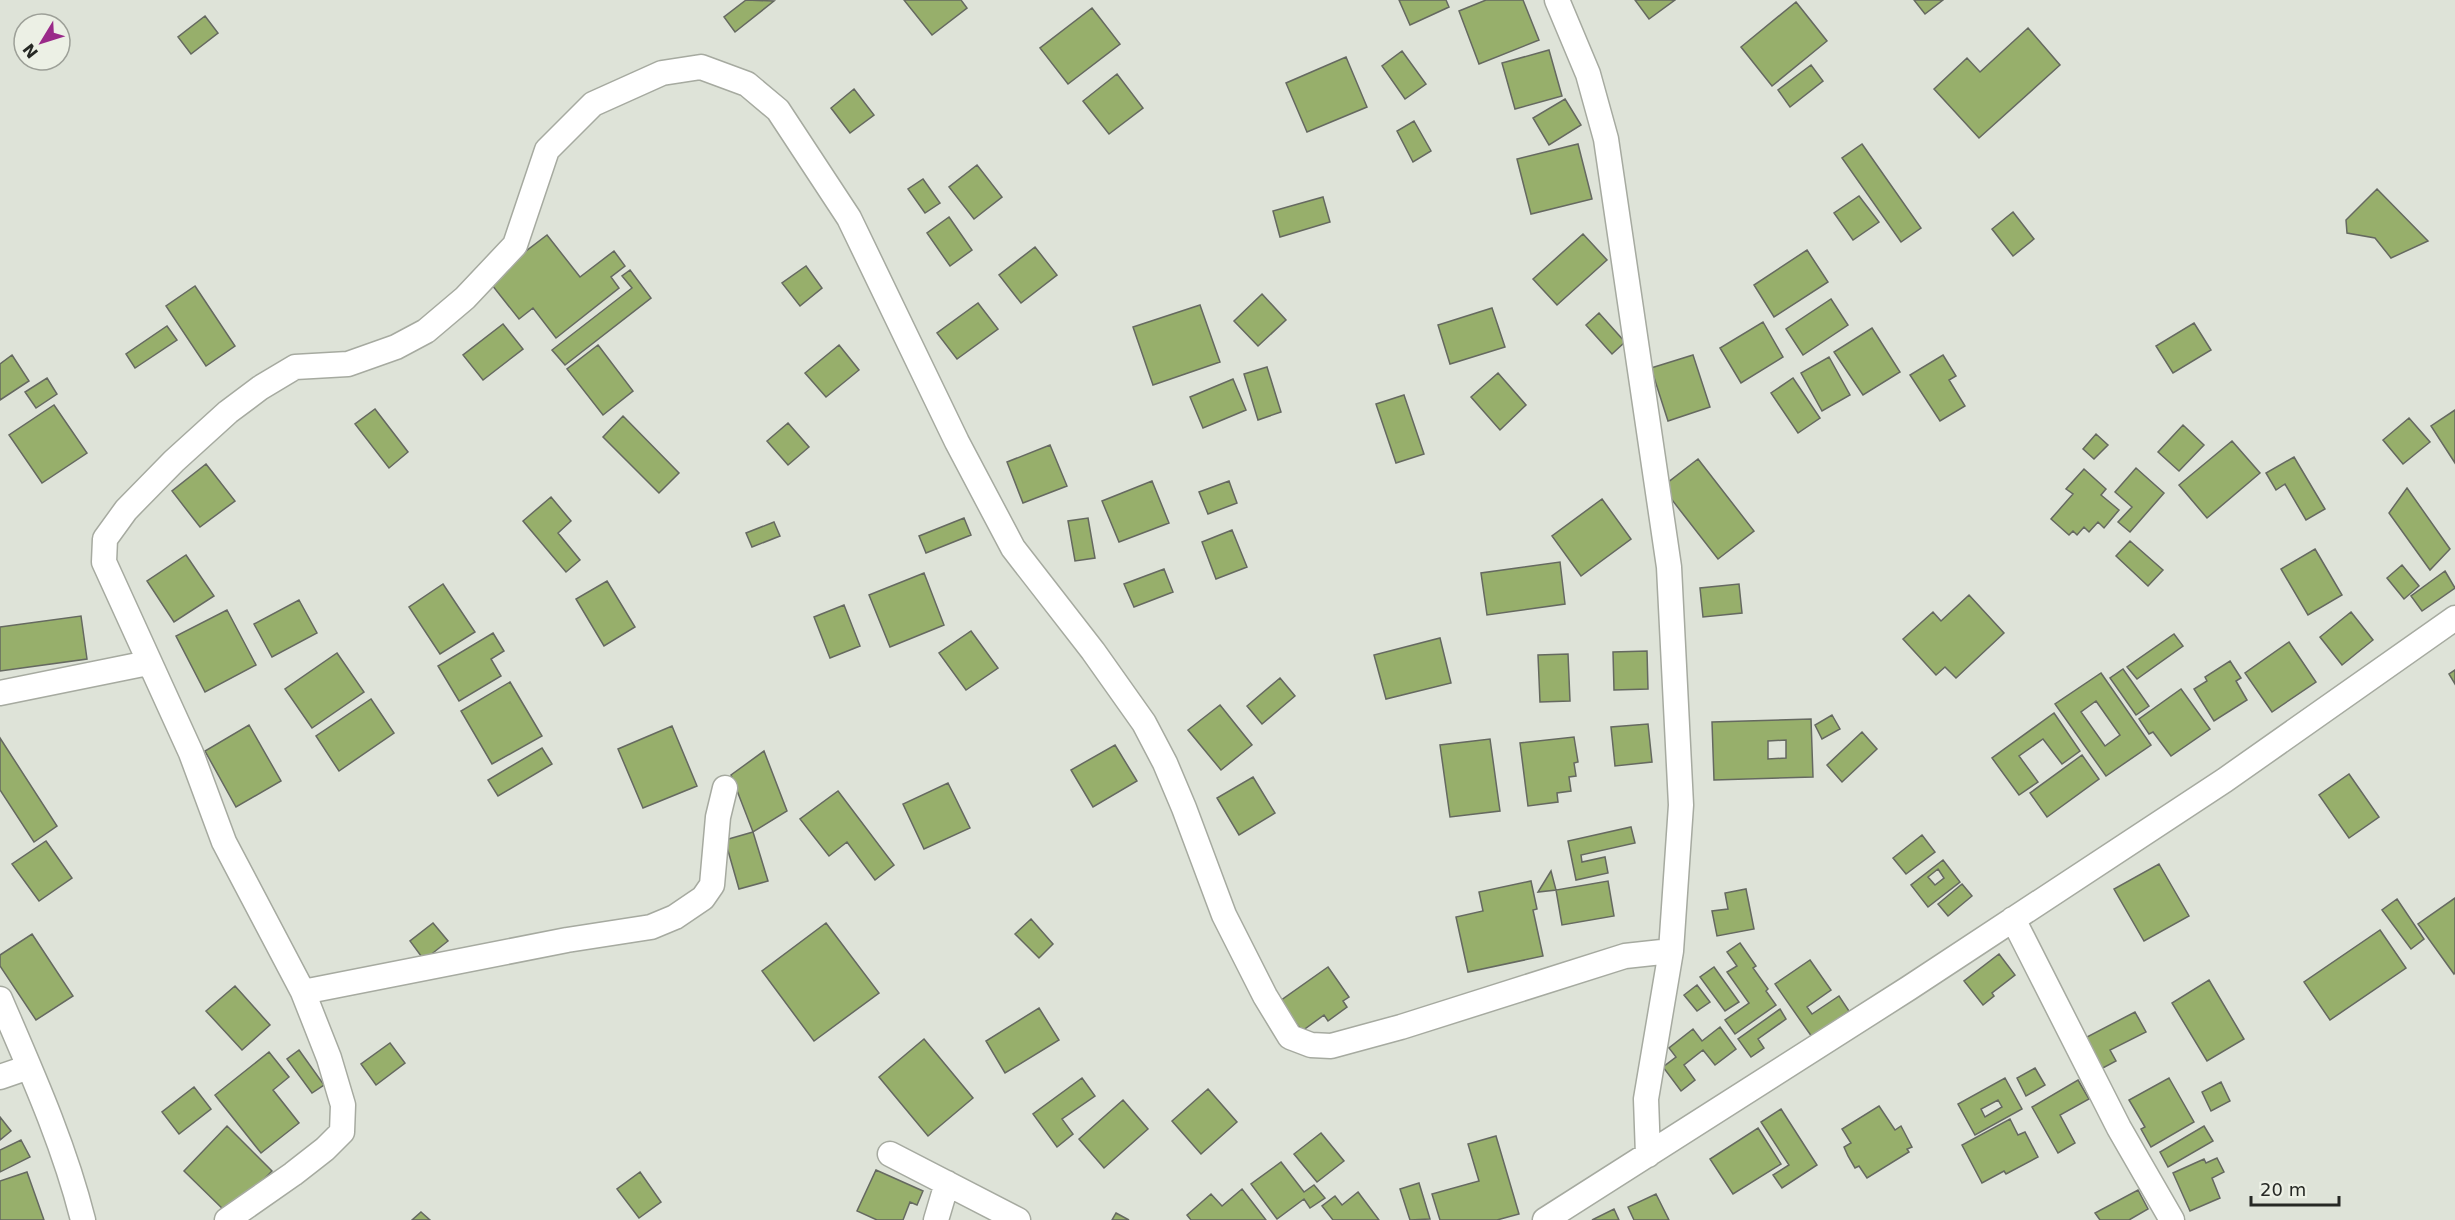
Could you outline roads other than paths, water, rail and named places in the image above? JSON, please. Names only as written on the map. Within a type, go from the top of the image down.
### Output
[{"type":"street","points":[[1557,0],[1588,74],[1606,139],[1669,567],[1681,805],[1671,951],[1646,1099],[1648,1155]]},
{"type":"street","points":[[227,1220],[325,1149],[342,1132],[343,1105],[329,1058],[303,992],[224,842],[191,753],[148,663],[104,562],[105,539],[126,510],[174,460],[228,412],[290,369],[303,365],[333,366],[360,361],[426,332],[465,298],[515,245],[547,150],[593,104],[662,73],[701,67],[747,84],[778,110],[849,218],[957,442],[1013,548],[1093,651],[1144,723],[1184,808],[1224,915],[1265,996],[1290,1037],[1311,1045],[1331,1046],[1401,1027],[1625,956],[1671,951]]},
{"type":"street","points":[[1545,1220],[2013,920],[2225,780],[2455,618]]},
{"type":"street","points":[[0,693],[148,663]]},
{"type":"street","points":[[303,992],[567,940],[651,927],[675,917],[703,898],[712,885],[718,818],[725,788]]},
{"type":"street","points":[[2013,920],[2119,1128],[2172,1220]]},
{"type":"street","points":[[0,999],[29,1067],[76,1191],[83,1220]]},
{"type":"street","points":[[0,1077],[29,1067]]},
{"type":"street","points":[[890,1154],[1018,1220]]},
{"type":"street","points":[[936,1220],[947,1183]]}]
